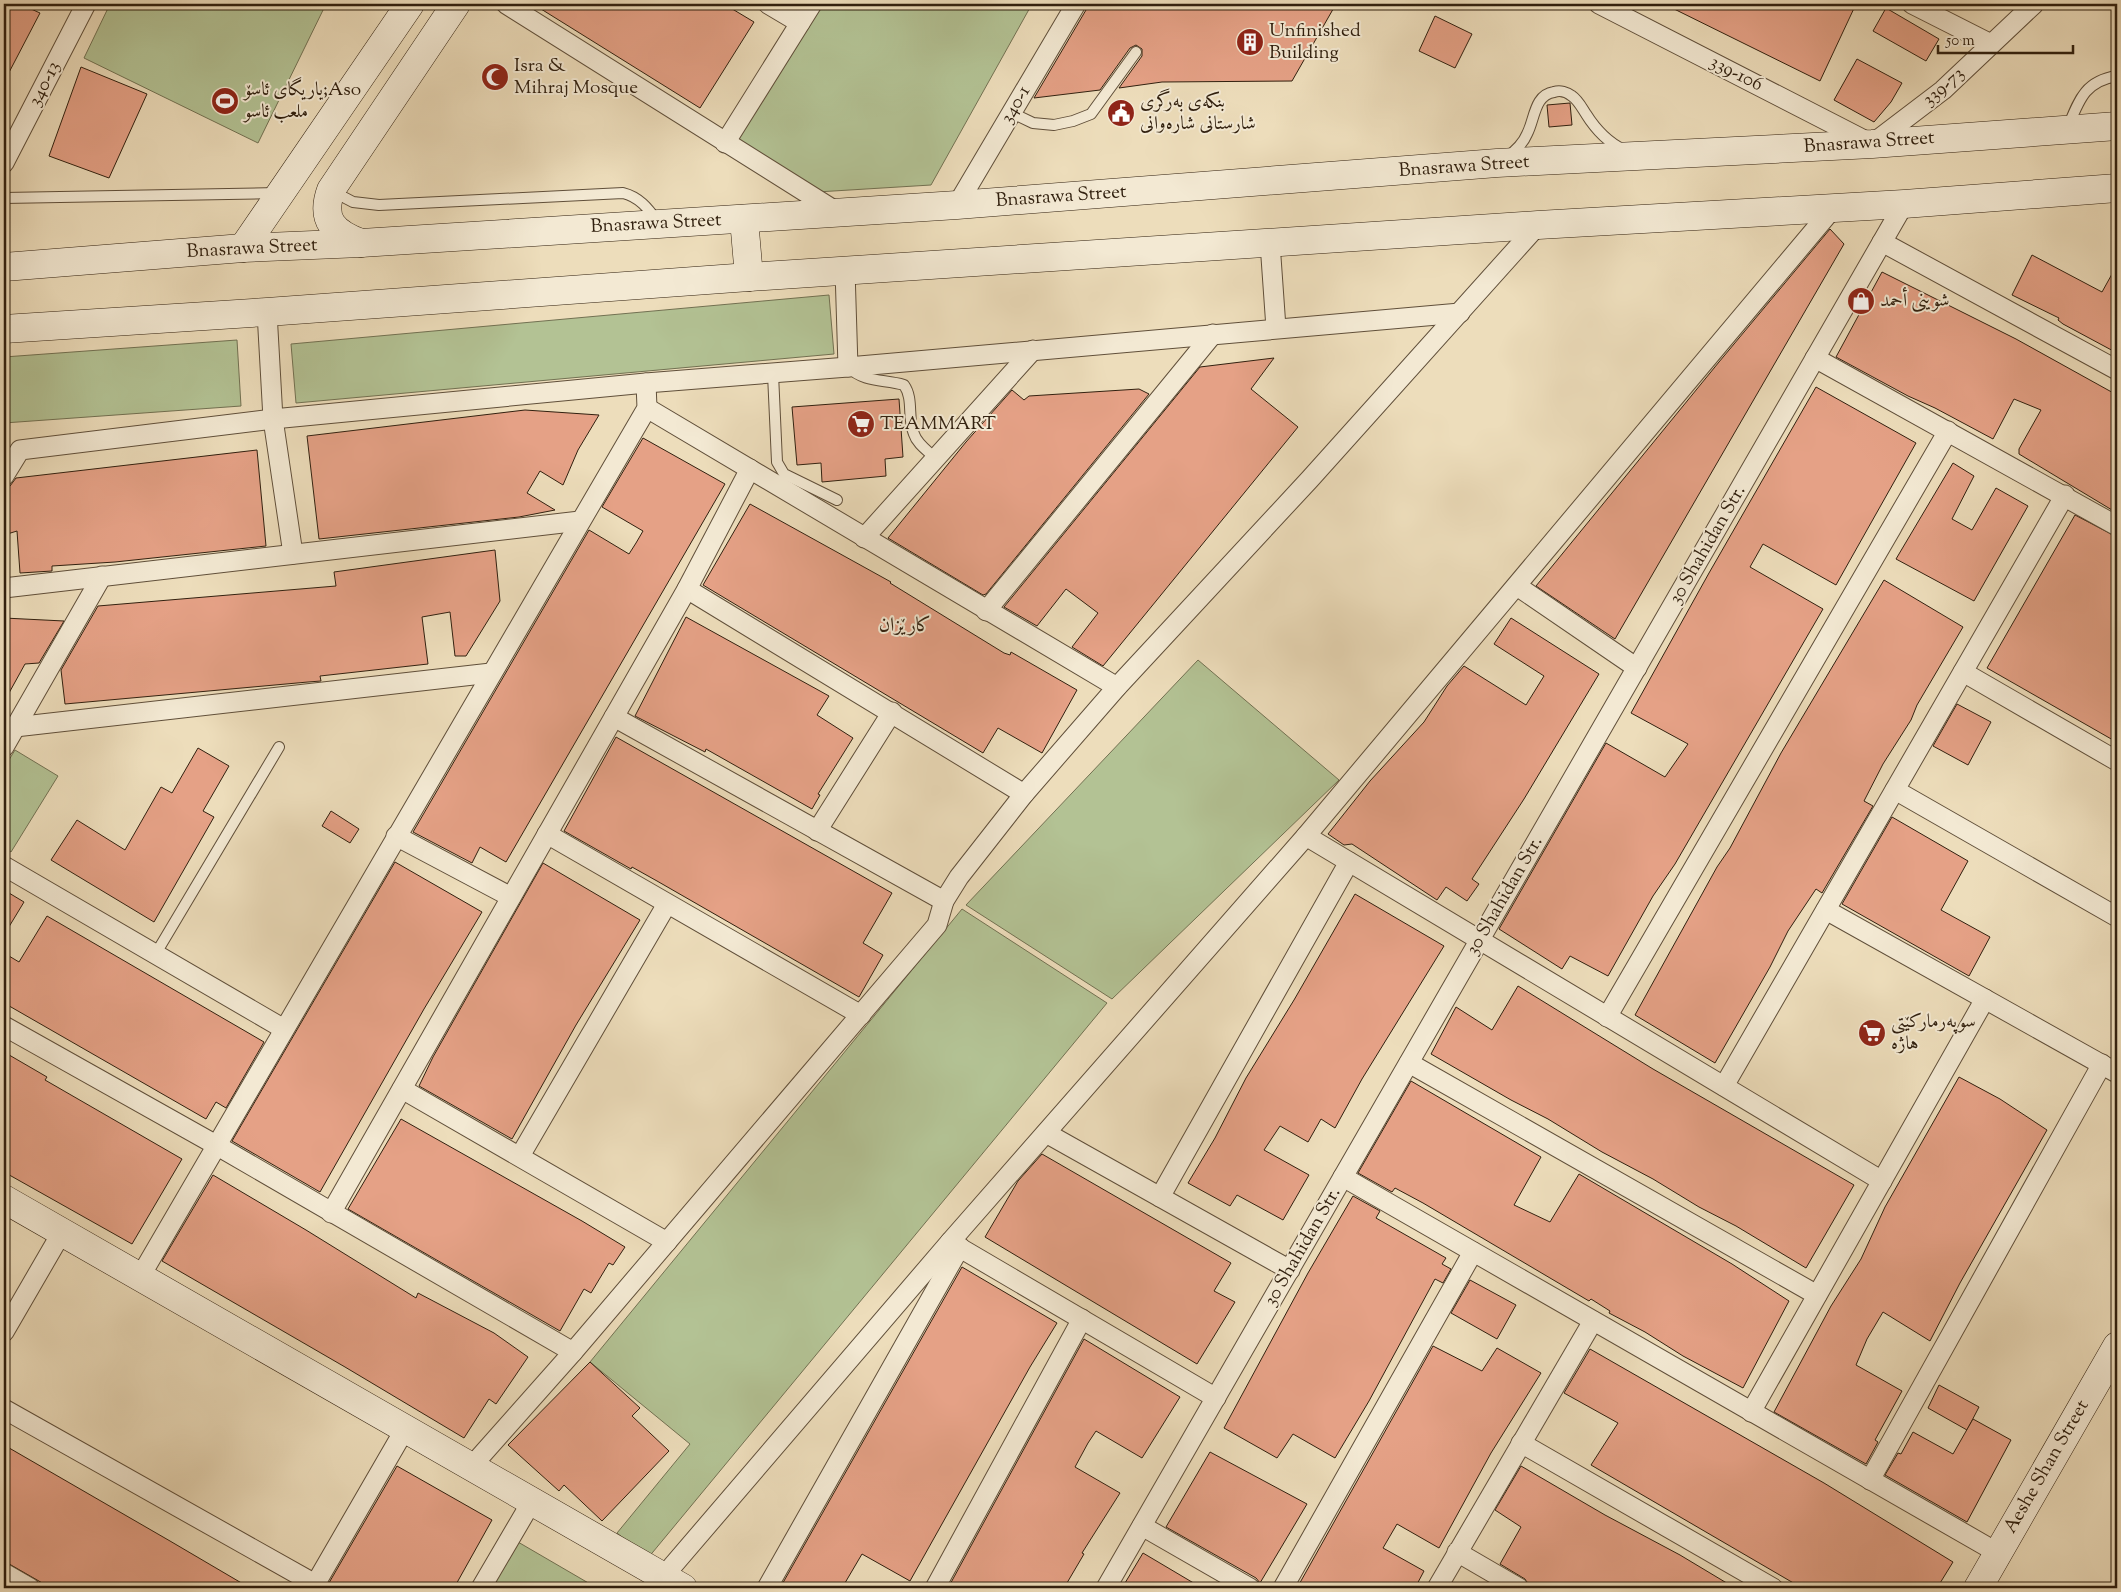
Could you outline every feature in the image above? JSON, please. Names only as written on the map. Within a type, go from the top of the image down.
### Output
[{"type":"main road","points":[[243,248],[410,4]]},
{"type":"main road","points":[[360,243],[346,237],[334,228],[327,215],[326,203],[331,190],[456,4]]},
{"type":"main road","name":"Bnasrawa Street","points":[[4,267],[243,248],[360,243],[957,205],[1497,163],[1872,144],[2117,126]]},
{"type":"main road","points":[[4,329],[268,312],[845,270],[1538,225],[1904,204],[2104,188],[2117,204]]},
{"type":"main road","points":[[744,219],[749,277]]},
{"type":"main road","points":[[4,1199],[673,1583]]},
{"type":"main road","name":"Aeshe Shan Street","points":[[1978,1588],[2117,1346]]},
{"type":"street","name":"340-13","points":[[4,163],[86,4]]},
{"type":"street","points":[[506,4],[837,212]]},
{"type":"street","points":[[768,4],[800,23]]},
{"type":"street","points":[[725,143],[812,4]]},
{"type":"street","name":"340-1","points":[[957,205],[1076,4]]},
{"type":"street","name":"339-106","points":[[1599,4],[1872,144]]},
{"type":"street","points":[[1912,4],[1991,44]]},
{"type":"street","name":"339-73","points":[[1872,144],[1943,90],[2034,4]]},
{"type":"street","name":"30 Shahidan Str.","points":[[1106,1588],[1904,204]]},
{"type":"street","points":[[673,1583],[1046,1133],[1306,836],[1834,207]]},
{"type":"street","points":[[472,1467],[573,1352],[937,926],[944,901],[959,877],[1024,794],[1117,687],[1310,479],[1538,225]]},
{"type":"street","points":[[1882,242],[2117,370]]},
{"type":"street","points":[[1270,243],[1276,328]]},
{"type":"street","points":[[845,270],[848,368]]},
{"type":"street","points":[[268,312],[273,419],[293,554]]},
{"type":"street","points":[[4,476],[20,450],[273,419],[646,384],[848,368],[1276,328],[1460,313]]},
{"type":"street","points":[[986,611],[1213,334]]},
{"type":"street","points":[[864,538],[1033,350]]},
{"type":"street","points":[[1815,358],[2065,495],[2117,526]]},
{"type":"street","points":[[140,1277],[647,408],[646,384]]},
{"type":"street","points":[[647,408],[986,611],[1117,687]]},
{"type":"street","points":[[1607,1017],[1948,432]]},
{"type":"street","points":[[331,1213],[687,589],[750,469]]},
{"type":"street","points":[[1724,1086],[2065,495]]},
{"type":"street","points":[[4,588],[580,522]]},
{"type":"street","points":[[4,747],[102,576]]},
{"type":"street","points":[[1516,586],[1637,668]]},
{"type":"street","points":[[687,589],[1024,794]]},
{"type":"street","points":[[1963,672],[2117,761]]},
{"type":"street","points":[[15,727],[491,673]]},
{"type":"street","points":[[817,831],[892,712]]},
{"type":"street","points":[[614,717],[944,901]]},
{"type":"street","points":[[1895,790],[2117,917]]},
{"type":"street","points":[[547,834],[861,1015]]},
{"type":"street","points":[[396,836],[511,897]]},
{"type":"street","points":[[1306,836],[1882,1181]]},
{"type":"street","points":[[1160,1197],[1349,862]]},
{"type":"street","points":[[4,866],[284,1030]]},
{"type":"street","points":[[520,1156],[667,904]]},
{"type":"street","points":[[1826,910],[2110,1068],[1870,1480]]},
{"type":"street","points":[[1751,1412],[1985,999]]},
{"type":"street","points":[[4,1026],[573,1352]]},
{"type":"street","points":[[1409,1063],[1818,1295]]},
{"type":"street","points":[[402,1089],[667,1242]]},
{"type":"street","points":[[1046,1133],[1290,1270]]},
{"type":"street","points":[[1343,1177],[1998,1553]]},
{"type":"street","points":[[4,1332],[62,1232]]},
{"type":"street","points":[[955,1245],[1216,1398]]},
{"type":"street","points":[[767,1588],[955,1245]]},
{"type":"street","points":[[1284,1588],[1474,1252]]},
{"type":"street","points":[[935,1588],[1082,1319]]},
{"type":"street","points":[[1436,1588],[1593,1321]]},
{"type":"street","points":[[4,1408],[314,1586],[405,1429]]},
{"type":"street","points":[[1521,1443],[1772,1588]]},
{"type":"street","points":[[481,1588],[532,1501]]},
{"type":"street","points":[[1142,1526],[1250,1588]]},
{"type":"street","points":[[1458,1552],[1519,1588]]},
{"type":"street","points":[[4,1573],[30,1588]]},
{"type":"lane","points":[[1012,112],[1033,123],[1054,125],[1073,121],[1091,114],[1136,52]]},
{"type":"lane","points":[[2067,129],[2078,103],[2087,90],[2100,80],[2117,76]]},
{"type":"lane","points":[[1497,163],[1514,152],[1524,140],[1541,97],[1549,92],[1558,91],[1567,92],[1574,97],[1591,123],[1607,140],[1640,155]]},
{"type":"lane","points":[[331,190],[354,202],[379,205],[623,193],[631,195],[647,206],[660,224]]},
{"type":"lane","points":[[4,198],[281,193]]},
{"type":"lane","points":[[848,368],[857,376],[866,379],[904,385],[909,391],[914,434],[918,441],[935,458]]},
{"type":"lane","points":[[773,374],[777,462],[780,469],[784,474],[838,500]]},
{"type":"lane","points":[[155,954],[279,747]]},
{"type":"green space","name":"یاریگای ئاسۆ;Aso ملعب ئاسو","points":[[110,4],[326,4],[258,143],[84,58]]},
{"type":"green space","points":[[806,4],[1032,4],[931,185],[817,192],[724,135]]},
{"type":"green space","points":[[829,295],[834,354],[296,403],[291,344]]},
{"type":"green space","points":[[237,340],[241,406],[4,423],[4,357]]},
{"type":"green space","points":[[1198,660],[1339,780],[1112,999],[966,905]]},
{"type":"green space","points":[[15,750],[58,776],[11,852],[4,847],[4,768]]},
{"type":"green space","points":[[962,909],[1107,1003],[648,1558],[617,1533],[690,1444],[590,1362]]},
{"type":"green space","points":[[518,1542],[597,1588],[490,1588]]},
{"type":"building","points":[[4,4],[20,4],[40,13],[4,82]]},
{"type":"building","points":[[533,4],[724,4],[754,22],[700,108]]},
{"type":"building","points":[[1087,4],[1336,4],[1292,81],[1162,82],[1119,88],[1142,56],[1142,49],[1136,45],[1130,48],[1100,90],[1034,98],[1086,10]]},
{"type":"building","points":[[1664,4],[1856,4],[1820,81]]},
{"type":"building","points":[[1886,8],[1939,39],[1926,61],[1873,31]]},
{"type":"building","points":[[1435,16],[1472,34],[1455,68],[1419,51]]},
{"type":"building","points":[[1857,59],[1902,83],[1891,102],[1874,122],[1834,100]]},
{"type":"building","points":[[81,67],[147,94],[109,178],[49,156]]},
{"type":"building","points":[[1570,103],[1572,125],[1549,127],[1547,105]]},
{"type":"building","points":[[1830,229],[1844,244],[1615,639],[1536,586]]},
{"type":"building","points":[[2032,255],[2102,292],[2117,265],[2117,353],[2063,324],[2058,320],[2059,318],[2012,295]]},
{"type":"building","points":[[1882,272],[2016,339],[2117,395],[2117,513],[2019,454],[2019,449],[2041,410],[2014,399],[1993,439],[1836,357]]},
{"type":"building","points":[[1274,358],[1251,389],[1298,427],[1103,666],[1072,647],[1098,613],[1066,589],[1037,626],[1004,607],[1200,367]]},
{"type":"building","points":[[1816,387],[1916,443],[1836,585],[1763,544],[1750,567],[1823,609],[1675,864],[1653,896],[1608,976],[1570,956],[1562,969],[1499,929],[1606,743],[1665,777],[1688,744],[1631,713]]},
{"type":"building","points":[[1139,389],[1149,394],[986,594],[983,595],[888,538],[966,442],[1012,390],[1024,400],[1029,396]]},
{"type":"building","points":[[899,399],[903,457],[885,459],[886,476],[822,482],[821,463],[797,465],[792,407]]},
{"type":"building","points":[[525,410],[599,415],[578,450],[563,485],[540,471],[527,493],[555,510],[519,517],[319,539],[307,436]]},
{"type":"building","points":[[643,438],[725,484],[506,862],[480,847],[472,863],[413,832],[589,530],[629,554],[636,543],[643,531],[602,507]]},
{"type":"building","points":[[257,450],[266,546],[115,562],[52,566],[52,571],[20,573],[17,531],[4,535],[4,487],[10,486],[16,478]]},
{"type":"building","points":[[1953,463],[1974,476],[1952,519],[1972,530],[1996,488],[2028,506],[1974,601],[1896,559]]},
{"type":"building","points":[[750,504],[891,582],[1004,653],[1010,655],[1011,652],[1077,690],[1042,753],[998,728],[983,753],[703,585]]},
{"type":"building","points":[[2075,515],[2117,537],[2117,732],[2113,740],[1987,668]]},
{"type":"building","points":[[495,550],[500,601],[466,656],[455,656],[450,612],[422,617],[428,664],[320,676],[321,681],[65,704],[61,670],[98,606],[336,586],[334,572]]},
{"type":"building","points":[[1884,580],[1963,627],[1917,705],[1911,720],[1883,764],[1864,801],[1873,806],[1822,893],[1816,889],[1788,931],[1770,967],[1715,1063],[1635,1015],[1717,867],[1730,848],[1781,753]]},
{"type":"building","points":[[686,617],[829,696],[817,715],[853,738],[818,794],[820,795],[812,809],[706,749],[705,752],[635,716]]},
{"type":"building","points":[[4,618],[64,621],[39,663],[25,664],[4,702]]},
{"type":"building","points":[[1511,618],[1599,674],[1524,799],[1472,879],[1479,884],[1467,901],[1446,887],[1437,900],[1352,844],[1344,845],[1328,834],[1370,781],[1424,722],[1447,686],[1464,666],[1526,705],[1544,676],[1494,644]]},
{"type":"building","points":[[1957,704],[1991,722],[1968,765],[1933,746]]},
{"type":"building","points":[[616,737],[892,893],[863,943],[883,955],[859,997],[657,881],[632,867],[631,869],[564,831]]},
{"type":"building","points":[[198,748],[229,766],[203,811],[214,817],[154,922],[51,860],[77,820],[125,850],[161,787],[172,793]]},
{"type":"building","points":[[331,811],[359,829],[350,843],[322,826]]},
{"type":"building","points":[[1892,817],[1968,861],[1941,910],[1990,937],[1969,976],[1842,904]]},
{"type":"building","points":[[395,862],[482,912],[424,1009],[320,1192],[232,1141]]},
{"type":"building","points":[[543,863],[640,920],[576,1025],[512,1139],[419,1086],[433,1057]]},
{"type":"building","points":[[4,890],[24,902],[4,935]]},
{"type":"building","points":[[1355,894],[1444,946],[1362,1079],[1335,1128],[1321,1119],[1308,1142],[1280,1126],[1264,1150],[1309,1175],[1283,1220],[1237,1195],[1230,1206],[1188,1183],[1215,1138],[1246,1078],[1294,1000]]},
{"type":"building","points":[[47,916],[264,1042],[226,1108],[216,1102],[206,1119],[4,1003],[4,953],[19,962]]},
{"type":"building","points":[[1518,986],[1653,1069],[1854,1185],[1806,1268],[1736,1226],[1699,1207],[1548,1119],[1431,1054],[1456,1007],[1492,1030]]},
{"type":"building","points":[[4,1052],[47,1077],[45,1080],[182,1159],[132,1244],[4,1172]]},
{"type":"building","points":[[1959,1077],[2000,1099],[2047,1130],[1960,1283],[1930,1341],[1883,1312],[1867,1339],[1856,1365],[1902,1391],[1875,1440],[1878,1442],[1866,1464],[1774,1412],[1831,1306],[1861,1259],[1885,1207]]},
{"type":"building","points":[[1411,1081],[1541,1157],[1514,1205],[1550,1222],[1579,1174],[1732,1264],[1789,1301],[1743,1388],[1683,1356],[1645,1332],[1609,1313],[1610,1311],[1591,1299],[1589,1301],[1423,1203],[1395,1188],[1392,1192],[1358,1173]]},
{"type":"building","points":[[401,1119],[625,1247],[613,1265],[609,1263],[591,1293],[584,1289],[560,1331],[348,1209]]},
{"type":"building","points":[[1042,1154],[1231,1263],[1214,1291],[1235,1302],[1197,1364],[985,1237],[1018,1181]]},
{"type":"building","points":[[213,1175],[416,1298],[418,1293],[494,1333],[528,1357],[496,1404],[489,1399],[464,1438],[162,1261]]},
{"type":"building","points":[[1353,1196],[1380,1211],[1376,1218],[1446,1258],[1442,1264],[1451,1269],[1443,1283],[1435,1279],[1369,1401],[1335,1458],[1293,1434],[1277,1458],[1224,1428],[1308,1273]]},
{"type":"building","points":[[962,1267],[1057,1323],[1030,1367],[910,1581],[862,1554],[842,1588],[780,1588]]},
{"type":"building","points":[[1470,1280],[1516,1305],[1497,1339],[1451,1313]]},
{"type":"building","points":[[1084,1339],[1180,1397],[1142,1458],[1096,1431],[1088,1443],[1075,1467],[1120,1493],[1082,1553],[1084,1554],[1064,1588],[948,1588]]},
{"type":"building","points":[[1433,1346],[1482,1371],[1497,1348],[1541,1373],[1491,1453],[1439,1548],[1397,1524],[1383,1548],[1424,1571],[1415,1588],[1297,1588]]},
{"type":"building","points":[[1590,1349],[1824,1483],[1953,1562],[1937,1588],[1802,1588],[1591,1465],[1618,1423],[1564,1393]]},
{"type":"building","points":[[590,1362],[640,1408],[632,1416],[669,1451],[602,1521],[564,1485],[559,1491],[508,1445]]},
{"type":"building","points":[[1939,1385],[1979,1407],[1967,1430],[1928,1408]]},
{"type":"building","points":[[1973,1419],[2011,1440],[1967,1522],[1885,1475],[1898,1453],[1901,1454],[1913,1432],[1953,1454]]},
{"type":"building","points":[[4,1445],[250,1588],[51,1588],[4,1561]]},
{"type":"building","points":[[1210,1452],[1307,1504],[1260,1583],[1256,1578],[1166,1527]]},
{"type":"building","points":[[397,1466],[492,1520],[454,1588],[326,1588]]},
{"type":"building","points":[[1521,1466],[1735,1588],[1530,1588],[1525,1579],[1500,1564],[1521,1527],[1495,1510]]},
{"type":"building","points":[[1143,1553],[1202,1588],[1122,1588]]},
{"type":"place","name":"Unfinished Building","points":[[1250,42]]},
{"type":"place","name":"Isra & Mihraj Mosque","points":[[495,77]]},
{"type":"place","name":"یاریگای ئاسۆ;Aso ملعب ئاسو","points":[[225,101]]},
{"type":"place","name":"بنكەی بەرگری شارستانی شارەوانی","points":[[1121,113]]},
{"type":"place","name":"شوینی أحمد","points":[[1861,301]]},
{"type":"place","name":"TEAMMART","points":[[861,424]]},
{"type":"place","name":"سوپەرمارکێتی هاژە","points":[[1872,1033]]},
{"type":"district","name":"کارێزان","points":[[905,626]]}]
